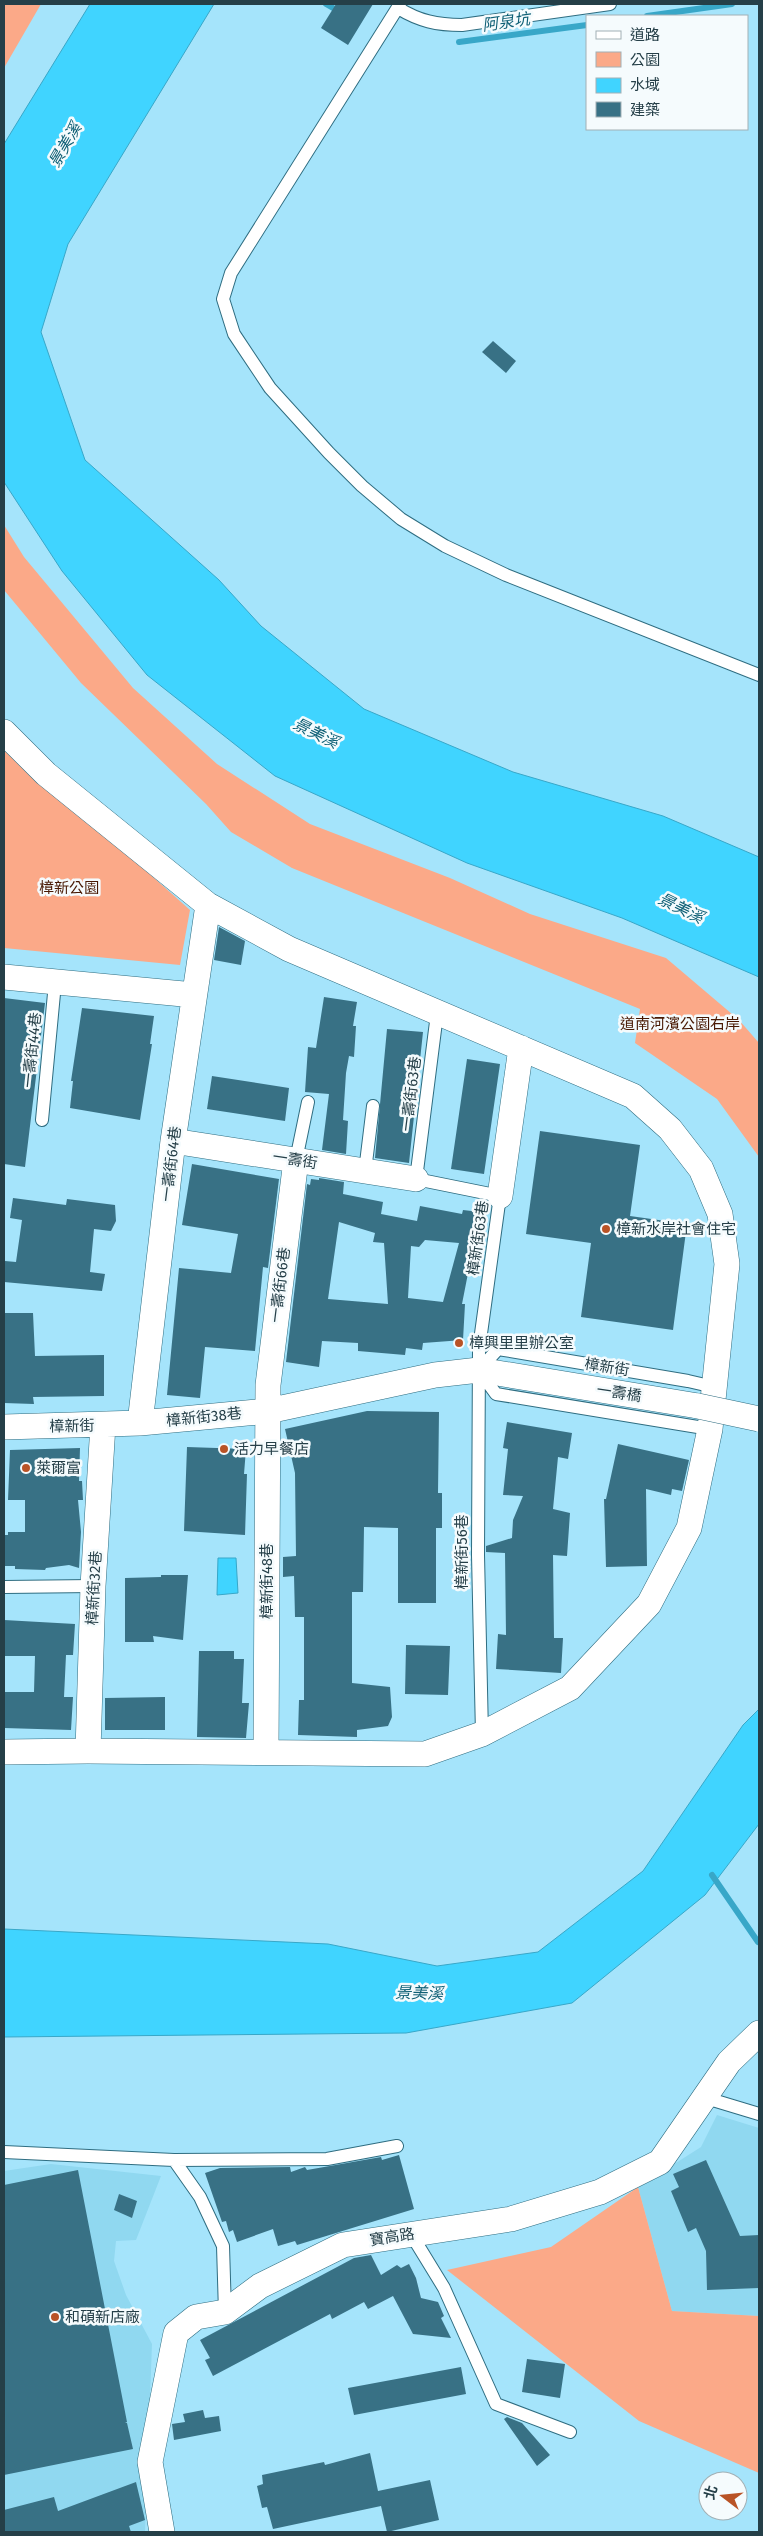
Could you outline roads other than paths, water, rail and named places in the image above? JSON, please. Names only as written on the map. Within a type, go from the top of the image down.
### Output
[{"type":"street","points":[[4,732],[46,774],[208,905],[289,949],[437,1014],[633,1096],[670,1129],[701,1169],[720,1214],[727,1264],[710,1429],[689,1528],[649,1604],[570,1688],[482,1734],[424,1754],[88,1750],[4,1752]]},
{"type":"street","name":"一壽街64巷","points":[[140,1423],[173,1141],[208,905]]},
{"type":"street","points":[[4,977],[194,995]]},
{"type":"street","points":[[500,1196],[521,1048]]},
{"type":"street","name":"一壽街","points":[[173,1141],[416,1179]]},
{"type":"street","name":"一壽街66巷","points":[[268,1411],[268,1385],[296,1160]]},
{"type":"street","points":[[268,1411],[435,1375],[479,1370]]},
{"type":"street","name":"一壽橋","points":[[479,1370],[698,1406],[759,1419]]},
{"type":"street","name":"樟新街38巷","points":[[140,1423],[268,1411]]},
{"type":"street","name":"樟新街48巷","points":[[266,1752],[268,1411]]},
{"type":"street","name":"樟新街","points":[[4,1427],[103,1426],[140,1423]]},
{"type":"street","name":"樟新街32巷","points":[[88,1750],[94,1586],[103,1426]]},
{"type":"street","name":"寶高路","points":[[162,2532],[150,2462],[176,2333],[196,2317],[225,2312],[260,2286],[343,2244],[511,2219],[600,2192],[660,2162],[706,2098],[729,2062],[759,2033]]},
{"type":"lane","points":[[610,4],[462,25],[441,25],[421,21],[399,6],[231,273],[223,299],[234,334],[270,388],[362,486],[401,519],[446,546],[506,575],[759,675]]},
{"type":"lane","name":"一壽街44巷","points":[[42,1120],[55,983]]},
{"type":"lane","name":"一壽街63巷","points":[[416,1179],[437,1014]]},
{"type":"lane","points":[[296,1160],[308,1102]]},
{"type":"lane","points":[[365,1171],[373,1106]]},
{"type":"lane","name":"樟新街63巷","points":[[416,1179],[500,1196],[479,1348],[479,1370]]},
{"type":"lane","name":"樟新街","points":[[479,1370],[498,1350],[688,1381],[714,1387]]},
{"type":"lane","points":[[479,1370],[496,1394],[710,1429]]},
{"type":"lane","name":"樟新街56巷","points":[[479,1370],[478,1555],[482,1734]]},
{"type":"lane","points":[[4,1587],[94,1586]]},
{"type":"lane","points":[[706,2098],[759,2114]]},
{"type":"lane","points":[[4,2152],[174,2160],[327,2159],[397,2146]]},
{"type":"lane","points":[[174,2160],[200,2197],[223,2246],[225,2312]]},
{"type":"lane","points":[[411,2234],[444,2288],[496,2404],[570,2432]]},
{"type":"water","name":"景美溪","points":[[90,4],[214,4],[68,244],[41,332],[85,460],[219,580],[261,626],[364,709],[513,772],[663,816],[759,857],[759,977],[622,918],[467,863],[275,776],[147,675],[62,571],[4,482],[4,144]]},
{"type":"water","points":[[218,1558],[236,1558],[238,1593],[217,1595]]},
{"type":"water","name":"景美溪","points":[[759,1709],[759,1824],[705,1895],[572,2003],[406,2033],[4,2037],[4,1929],[328,1944],[437,1966],[538,1952],[643,1871],[743,1725]]},
{"type":"waterway","name":"阿泉坑","points":[[326,4],[333,8]]},
{"type":"waterway","name":"阿泉坑","points":[[654,15],[732,4]]},
{"type":"waterway","name":"阿泉坑","points":[[459,42],[586,25]]},
{"type":"waterway","points":[[712,1875],[758,1942]]},
{"type":"place","name":"樟新水岸社會住宅","points":[[606,1229]]},
{"type":"place","name":"樟興里里辦公室","points":[[459,1343]]},
{"type":"place","name":"活力早餐店","points":[[224,1449]]},
{"type":"place","name":"萊爾富","points":[[26,1468]]},
{"type":"place","name":"和碩新店廠","points":[[55,2317]]},
{"type":"park label","name":"樟新公園","points":[[69,888]]},
{"type":"park label","name":"道南河濱公園右岸","points":[[680,1024]]}]
